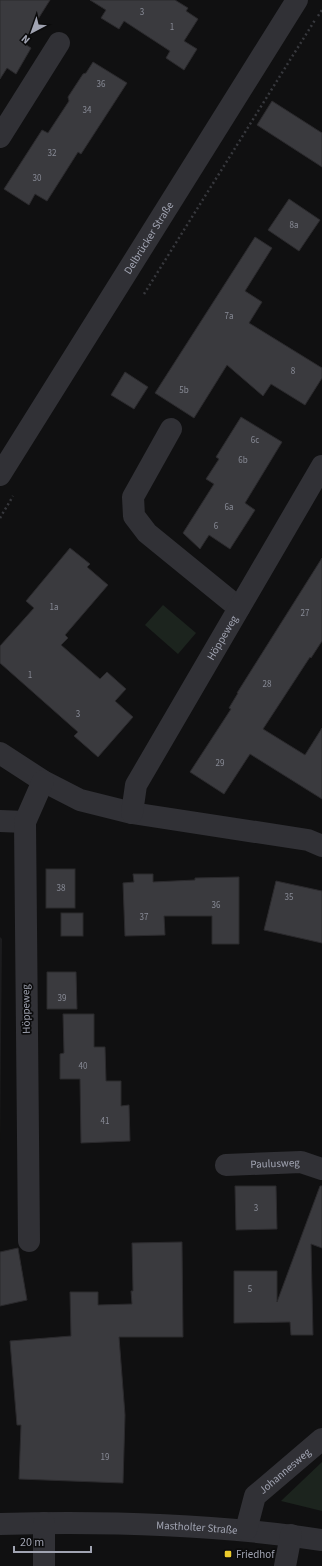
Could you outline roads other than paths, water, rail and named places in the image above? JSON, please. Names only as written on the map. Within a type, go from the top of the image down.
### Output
[{"type":"street","name":"Delbrücker Straße","points":[[0,475],[290,2]]},
{"type":"street","points":[[0,137],[59,43]]},
{"type":"street","points":[[171,429],[133,497],[134,516],[148,533],[239,608]]},
{"type":"street","name":"Höppeweg","points":[[132,813],[136,785],[322,466]]},
{"type":"street","points":[[0,753],[43,781],[80,800],[132,813],[308,840],[322,846]]},
{"type":"street","name":"Höppeweg","points":[[29,1241],[25,822],[43,781]]},
{"type":"street","points":[[0,821],[25,822]]},
{"type":"street","name":"Paulusweg","points":[[226,1165],[301,1162],[322,1169]]},
{"type":"street","name":"Johannesweg","points":[[246,1530],[255,1496],[322,1439]]},
{"type":"street","points":[[44,1522],[44,1566]]},
{"type":"street","name":"Mastholter Straße","points":[[0,1524],[44,1522],[113,1522],[246,1530],[322,1540]]},
{"type":"street","points":[[286,1566],[291,1535]]},
{"type":"place","name":"Friedhof","points":[[228,1554]]}]
